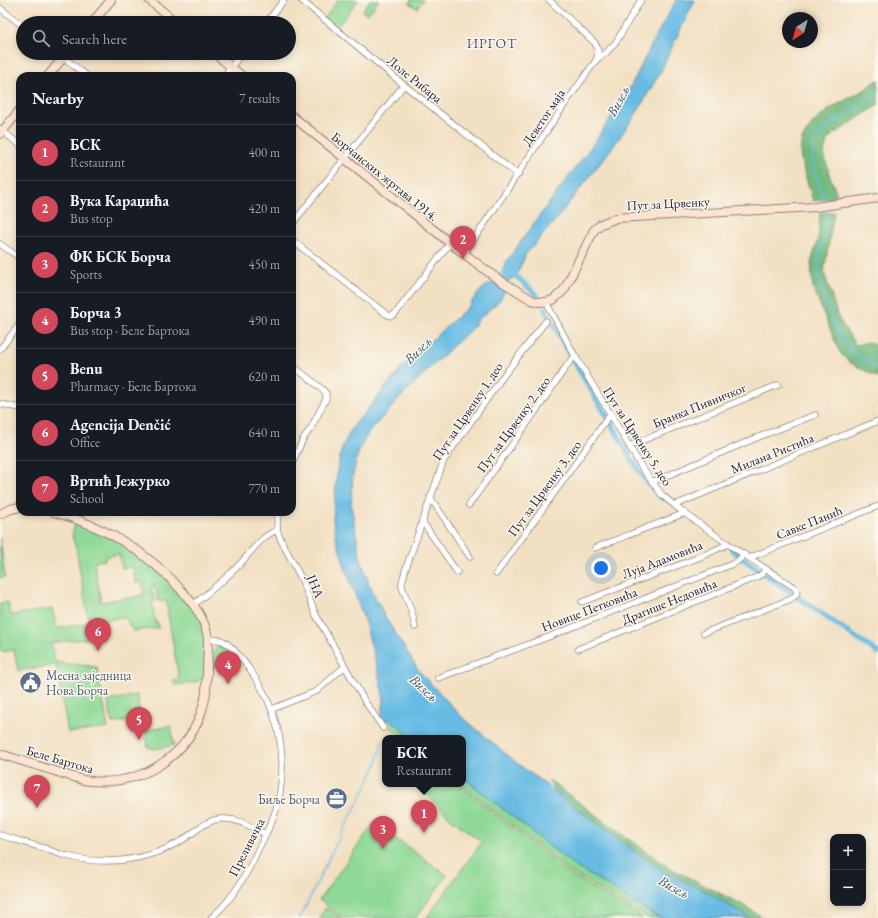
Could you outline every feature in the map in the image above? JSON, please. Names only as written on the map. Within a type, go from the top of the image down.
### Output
[{"type":"street","points":[[98,16],[111,0]]},
{"type":"street","points":[[149,0],[168,16]]},
{"type":"street","points":[[271,16],[284,0]]},
{"type":"street","name":"Лоле Рибара","points":[[301,0],[404,85],[518,175]]},
{"type":"street","points":[[549,0],[595,43],[598,50],[597,58]]},
{"type":"street","name":"Деветог маја","points":[[464,254],[518,175],[564,103],[597,58],[606,53],[616,42],[641,0]]},
{"type":"street","points":[[0,8],[16,21]]},
{"type":"street","points":[[51,72],[59,60]]},
{"type":"street","points":[[70,60],[83,72]]},
{"type":"street","points":[[222,60],[237,72]]},
{"type":"street","points":[[227,72],[236,60]]},
{"type":"street","points":[[296,219],[404,85]]},
{"type":"street","points":[[16,114],[1,131],[16,142]]},
{"type":"street","name":"Борчанских жртава 1914.","points":[[296,119],[450,243],[495,277],[532,300],[546,302]]},
{"type":"street","name":"Пут за Црвенку","points":[[546,302],[553,300],[564,290],[594,230],[601,224],[612,219],[815,206],[878,198]]},
{"type":"street","points":[[296,243],[386,314],[391,316],[395,314],[450,243]]},
{"type":"street","points":[[0,244],[16,255]]},
{"type":"street","name":"Пут за Црвенку 5. део","points":[[546,302],[573,358],[611,415],[642,468],[662,494],[685,513],[728,544],[795,588],[797,592],[794,597],[704,633]]},
{"type":"street","name":"Пут за Црвенку 1. део","points":[[415,627],[402,582],[444,460],[504,375],[546,321]]},
{"type":"street","points":[[0,348],[16,329]]},
{"type":"street","name":"Пут за Црвенку 2. део","points":[[469,505],[573,358]]},
{"type":"street","points":[[296,368],[326,394],[326,398],[311,428],[303,439],[296,455]]},
{"type":"street","name":"Бранка Пивничког","points":[[629,446],[778,385]]},
{"type":"street","points":[[0,404],[16,407]]},
{"type":"street","name":"Пут за Црвенку 3. део","points":[[496,574],[611,415]]},
{"type":"street","points":[[652,482],[815,415]]},
{"type":"street","name":"Милана Ристића","points":[[675,505],[878,421]]},
{"type":"street","points":[[430,497],[470,557]]},
{"type":"street","name":"Савке Панић","points":[[746,556],[878,506]]},
{"type":"street","points":[[0,514],[16,508]]},
{"type":"street","points":[[595,548],[685,513]]},
{"type":"street","name":"Беле Бартока","points":[[0,754],[71,777],[108,782],[122,780],[144,774],[166,761],[188,740],[198,721],[204,704],[206,695],[207,631],[204,621],[193,605],[168,575],[141,552],[118,538],[67,516]]},
{"type":"street","name":"ЈНА","points":[[278,516],[277,530],[301,578],[316,616],[364,700],[383,728]]},
{"type":"street","points":[[422,521],[457,572]]},
{"type":"street","points":[[193,605],[238,567],[260,541],[267,535],[277,530]]},
{"type":"street","name":"Луја Адамовића","points":[[582,602],[700,557],[728,544]]},
{"type":"street","name":"Новице Петковића","points":[[438,678],[728,566],[746,556]]},
{"type":"street","name":"Драгише Недовића","points":[[578,649],[757,577],[766,569]]},
{"type":"street","name":"Преливачка","points":[[208,640],[224,641],[247,666],[257,680],[272,709],[281,746],[282,762],[282,779],[277,805],[266,834],[240,884],[224,905],[210,918]]},
{"type":"street","points":[[272,709],[317,691],[345,666]]},
{"type":"street","points":[[0,835],[67,856],[102,861],[125,860],[159,852],[179,842],[208,822],[220,819],[238,821],[266,834]]},
{"type":"green space","points":[[338,0],[358,0],[336,29],[324,19]]},
{"type":"green space","points":[[370,0],[379,0],[368,14],[362,11]]},
{"type":"green space","points":[[411,0],[423,0],[417,8],[409,3]]},
{"type":"green space","points":[[878,80],[878,105],[827,140],[824,153],[829,174],[838,197],[813,201],[801,161],[800,150],[802,139],[813,123],[831,108],[864,90]]},
{"type":"green space","points":[[834,212],[824,272],[838,317],[854,343],[857,345],[869,342],[878,347],[878,377],[849,362],[840,353],[813,288],[811,263],[818,239],[820,213]]},
{"type":"green space","points":[[76,519],[150,559],[204,621],[207,676],[196,682],[174,684],[173,681],[179,680],[166,601],[158,601],[157,592],[153,586],[151,592],[154,594],[155,602],[152,603],[156,624],[158,623],[159,628],[133,631],[126,619],[123,617],[89,623],[76,548],[72,536]],"holes":[[[119,554],[122,568],[133,567],[136,583],[142,582],[144,595],[101,602],[94,562],[105,560],[105,557]]]},
{"type":"green space","points":[[0,538],[5,577],[0,578]]},
{"type":"green space","points":[[8,602],[11,615],[52,609],[57,628],[89,623],[92,638],[51,643],[55,662],[97,667],[108,728],[68,733],[56,665],[18,671],[14,650],[0,652],[0,604]]},
{"type":"green space","points":[[218,647],[223,647],[228,650],[234,658],[224,665],[213,666],[211,661],[212,655]]},
{"type":"green space","points":[[137,695],[141,720],[112,723],[108,701]]},
{"type":"green space","points":[[392,721],[409,735],[400,735],[390,727]]},
{"type":"green space","points":[[171,726],[174,745],[154,749],[148,747],[146,730]]},
{"type":"green space","points":[[466,779],[576,867],[660,918],[648,918],[568,870],[465,787],[466,787]]},
{"type":"green space","points":[[549,780],[668,867],[741,904],[764,918],[736,918],[671,880],[557,796]]},
{"type":"green space","points":[[419,787],[462,787],[567,872],[643,918],[426,918],[482,842],[450,818]]},
{"type":"green space","points":[[374,823],[447,875],[416,918],[344,918],[319,900]]},
{"type":"green space","points":[[326,908],[341,918],[319,918]]},
{"type":"water","name":"Визељ","points":[[676,0],[695,0],[661,71],[636,114],[612,148],[554,222],[526,254],[517,274],[514,278],[507,282],[505,291],[500,300],[398,400],[370,431],[357,456],[353,475],[351,505],[360,556],[369,584],[385,617],[419,671],[460,715],[513,760],[620,841],[668,874],[707,892],[750,918],[660,918],[650,913],[576,867],[466,779],[466,735],[407,735],[397,724],[384,721],[381,718],[384,700],[377,667],[364,619],[337,542],[333,520],[337,471],[342,448],[352,428],[405,364],[466,309],[481,290],[488,285],[499,281],[502,276],[504,265],[592,146],[628,92],[657,34]]},
{"type":"waterway","points":[[823,198],[812,162],[814,142],[825,128],[878,93]]},
{"type":"waterway","points":[[825,211],[827,224],[819,255],[818,279],[834,325],[851,351],[878,367]]},
{"type":"waterway","points":[[511,272],[537,295]]},
{"type":"waterway","points":[[545,309],[567,350],[632,461],[654,491],[663,499]]},
{"type":"waterway","points":[[732,550],[878,653]]},
{"type":"waterway","points":[[300,918],[367,785],[377,763],[382,742]]},
{"type":"place","name":"Вука Караџића","points":[[463,259]]},
{"type":"place","name":"Agencija Denčić","points":[[98,651]]},
{"type":"place","name":"Месна заједница Нова Борча","points":[[31,682]]},
{"type":"place","name":"Борча 3","points":[[228,684]]},
{"type":"place","name":"Benu","points":[[139,740]]},
{"type":"place","name":"Биље Борча","points":[[336,799]]},
{"type":"place","name":"Вртић Јежурко","points":[[37,808]]},
{"type":"place","name":"БСК","points":[[424,833]]},
{"type":"place","name":"ФК БСК Борча","points":[[383,849]]},
{"type":"district","name":"ИРГОТ","points":[[492,43]]}]
